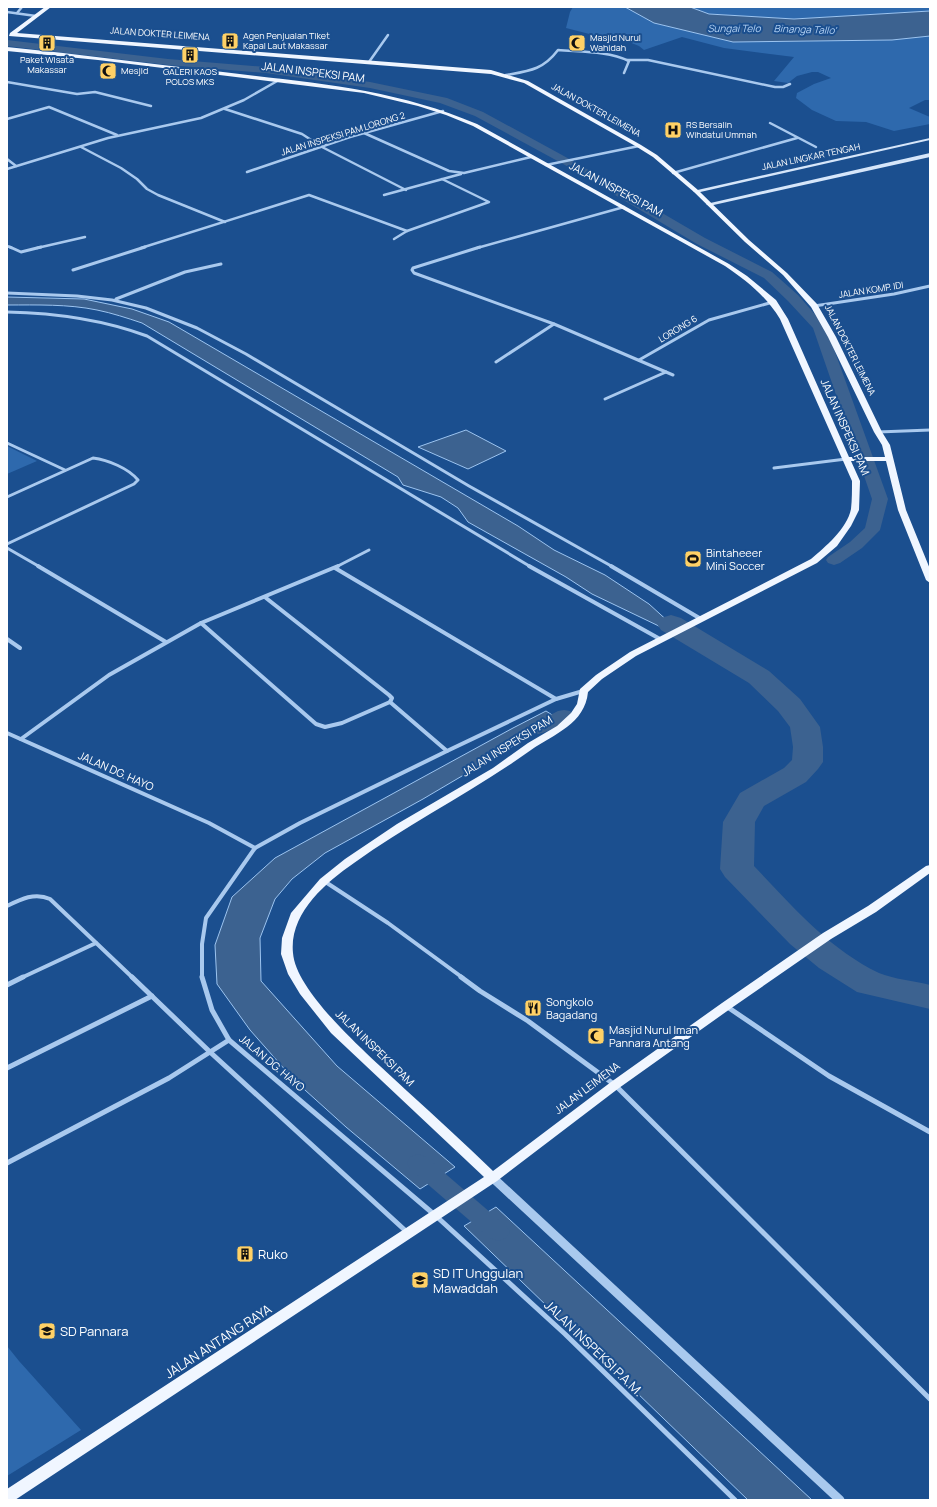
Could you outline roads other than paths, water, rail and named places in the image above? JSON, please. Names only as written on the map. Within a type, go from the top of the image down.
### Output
[{"type":"main road","name":"JALAN DOKTER LEIMENA","points":[[10,36],[48,7]]},
{"type":"main road","points":[[24,25],[23,31],[28,35]]},
{"type":"main road","name":"JALAN DOKTER LEIMENA","points":[[10,36],[28,35],[491,72],[506,75],[526,82],[655,156],[673,173],[696,191],[784,274],[814,306],[832,336],[878,432],[886,445],[902,510],[930,580]]},
{"type":"main road","name":"JALAN INSPEKSI PAM","points":[[7,50],[279,80],[369,93],[421,104],[443,111],[475,125],[727,265],[774,302],[784,319],[856,481],[855,510],[847,526],[834,544],[814,560],[702,619],[660,639],[620,662],[583,690],[582,704],[575,715],[560,728],[496,770],[400,826],[349,861],[324,881],[296,913],[288,938],[287,954],[294,974],[304,991],[335,1030],[493,1178]]},
{"type":"main road","name":"JALAN LINGKAR TENGAH","points":[[696,191],[930,139]]},
{"type":"main road","points":[[709,204],[930,155]]},
{"type":"main road","points":[[846,459],[890,459]]},
{"type":"main road","name":"JALAN LEIMENA","points":[[441,1213],[493,1178],[615,1084],[827,936],[872,909],[930,868]]},
{"type":"main road","name":"JALAN ANTANG RAYA","points":[[7,1497],[408,1233],[441,1213]]},
{"type":"street","points":[[17,13],[22,7]]},
{"type":"street","points":[[7,12],[36,16]]},
{"type":"street","points":[[369,62],[388,35]]},
{"type":"street","points":[[506,75],[544,66],[551,60],[558,50],[612,56],[627,60],[648,60],[775,87],[783,87],[790,84]]},
{"type":"street","points":[[624,73],[629,61],[627,60]]},
{"type":"street","points":[[7,169],[117,136],[184,122],[225,109],[279,80]]},
{"type":"street","points":[[7,82],[77,94],[95,92],[151,106]]},
{"type":"street","points":[[7,119],[43,109],[53,108],[117,136]]},
{"type":"street","points":[[225,109],[297,132],[383,180],[406,190]]},
{"type":"street","name":"JALAN INSPEKSI PAM LORONG 2","points":[[247,172],[364,133],[443,111]]},
{"type":"street","points":[[770,123],[816,147]]},
{"type":"street","points":[[364,133],[449,171],[464,173]]},
{"type":"street","points":[[673,173],[797,138]]},
{"type":"street","points":[[546,165],[638,146]]},
{"type":"street","points":[[81,147],[121,168],[137,179],[147,189],[158,195],[226,222]]},
{"type":"street","points":[[384,195],[464,173],[531,157]]},
{"type":"street","points":[[7,160],[16,166]]},
{"type":"street","points":[[394,238],[407,231],[489,202],[442,179]]},
{"type":"street","points":[[73,270],[309,195],[407,231]]},
{"type":"street","points":[[624,207],[474,249],[413,268],[412,270],[414,273],[554,324],[673,375]]},
{"type":"street","points":[[7,246],[21,252],[84,238]]},
{"type":"street","points":[[115,300],[185,272],[221,264]]},
{"type":"street","name":"JALAN KOMP. IDI","points":[[814,306],[894,294],[930,286]]},
{"type":"street","points":[[7,293],[58,294],[115,300],[181,320],[228,344],[489,498],[582,549],[648,589],[702,619]]},
{"type":"street","name":"LORONG 6","points":[[639,360],[709,320],[774,302]]},
{"type":"street","points":[[7,312],[62,314],[98,319],[123,326],[147,336],[552,580],[660,639]]},
{"type":"street","points":[[496,362],[554,324]]},
{"type":"street","points":[[605,399],[666,372]]},
{"type":"street","points":[[878,432],[930,430]]},
{"type":"street","points":[[7,443],[65,470]]},
{"type":"street","points":[[7,497],[89,459],[97,458],[134,475],[138,480],[134,484],[7,544]]},
{"type":"street","points":[[774,468],[846,459]]},
{"type":"street","points":[[7,548],[166,642]]},
{"type":"street","points":[[21,739],[109,675],[166,642],[201,623],[266,598],[334,568],[369,550]]},
{"type":"street","points":[[334,568],[556,699]]},
{"type":"street","points":[[201,623],[316,724],[325,727],[338,724],[383,707],[390,702],[392,698],[389,695],[266,598]]},
{"type":"street","points":[[7,639],[20,648]]},
{"type":"street","points":[[255,848],[300,823],[447,750],[556,699],[583,690]]},
{"type":"street","points":[[390,702],[447,750]]},
{"type":"street","name":"JALAN DG. HAYO","points":[[7,733],[209,823],[255,848],[223,891],[206,918],[202,944],[202,981],[212,1010],[229,1040],[441,1213]]},
{"type":"street","points":[[324,881],[388,923],[480,991],[528,1021],[615,1084],[930,1400]]},
{"type":"street","points":[[7,906],[32,896],[44,895],[50,899],[210,1052],[408,1233]]},
{"type":"street","points":[[7,985],[96,943]]},
{"type":"street","points":[[7,1068],[152,996]]},
{"type":"street","points":[[726,1006],[829,1076],[930,1132]]},
{"type":"street","points":[[7,1163],[169,1078],[229,1040]]},
{"type":"street","points":[[493,1178],[840,1500]]},
{"type":"street","name":"JALAN INSPEKSI P.A.M.","points":[[441,1213],[735,1500]]},
{"type":"water","name":"Sungai Telo","points":[[625,7],[690,7],[709,14],[794,19],[930,11],[930,36],[892,40],[733,42],[654,23]]},
{"type":"water","points":[[7,297],[84,299],[132,309],[169,322],[518,526],[554,550],[605,575],[649,604],[671,624],[663,628],[592,594],[566,577],[468,522],[458,508],[441,497],[403,485],[398,477],[142,323],[125,317],[86,308],[52,305],[7,305]]},
{"type":"water","points":[[466,430],[506,451],[468,469],[418,447]]},
{"type":"water","points":[[546,711],[557,718],[540,730],[423,799],[325,853],[292,879],[275,899],[260,938],[261,981],[337,1066],[455,1167],[420,1189],[346,1127],[295,1081],[250,1030],[217,984],[215,945],[232,897],[275,858]]},
{"type":"water","points":[[496,1207],[812,1500],[748,1500],[464,1226]]},
{"type":"waterway","points":[[7,43],[168,62],[266,70],[370,85],[443,100],[479,114],[569,163],[701,241],[768,275],[793,298],[819,327],[880,499],[872,530],[856,545],[834,560]]},
{"type":"waterway","points":[[671,624],[759,677],[789,705],[805,727],[808,747],[807,762],[795,775],[751,800],[739,822],[737,869],[802,936],[831,960],[870,983],[930,997]]},
{"type":"waterway","points":[[535,730],[564,715]]},
{"type":"waterway","points":[[418,1163],[498,1232]]},
{"type":"place","name":"Agen Penjualan Tiket Kapal Laut Makassar","points":[[230,41]]},
{"type":"place","name":"Paket Wisata Makassar","points":[[47,43]]},
{"type":"place","name":"Masjid Nurul Wahidah","points":[[577,43]]},
{"type":"place","name":"GALERI KAOS POLOS MKS","points":[[190,55]]},
{"type":"place","name":"Mesjid","points":[[108,71]]},
{"type":"place","name":"RS Bersalin Wihdatul Ummah","points":[[673,130]]},
{"type":"place","name":"Bintaheeer Mini Soccer","points":[[693,559]]},
{"type":"place","name":"Songkolo Bagadang","points":[[533,1008]]},
{"type":"place","name":"Masjid Nurul Iman Pannara Antang","points":[[596,1036]]},
{"type":"place","name":"Ruko","points":[[245,1254]]},
{"type":"place","name":"SD IT Unggulan Mawaddah","points":[[420,1280]]},
{"type":"place","name":"SD Pannara","points":[[47,1331]]},
{"type":"water label","name":"Binanga Tallo'","points":[[805,29]]}]
